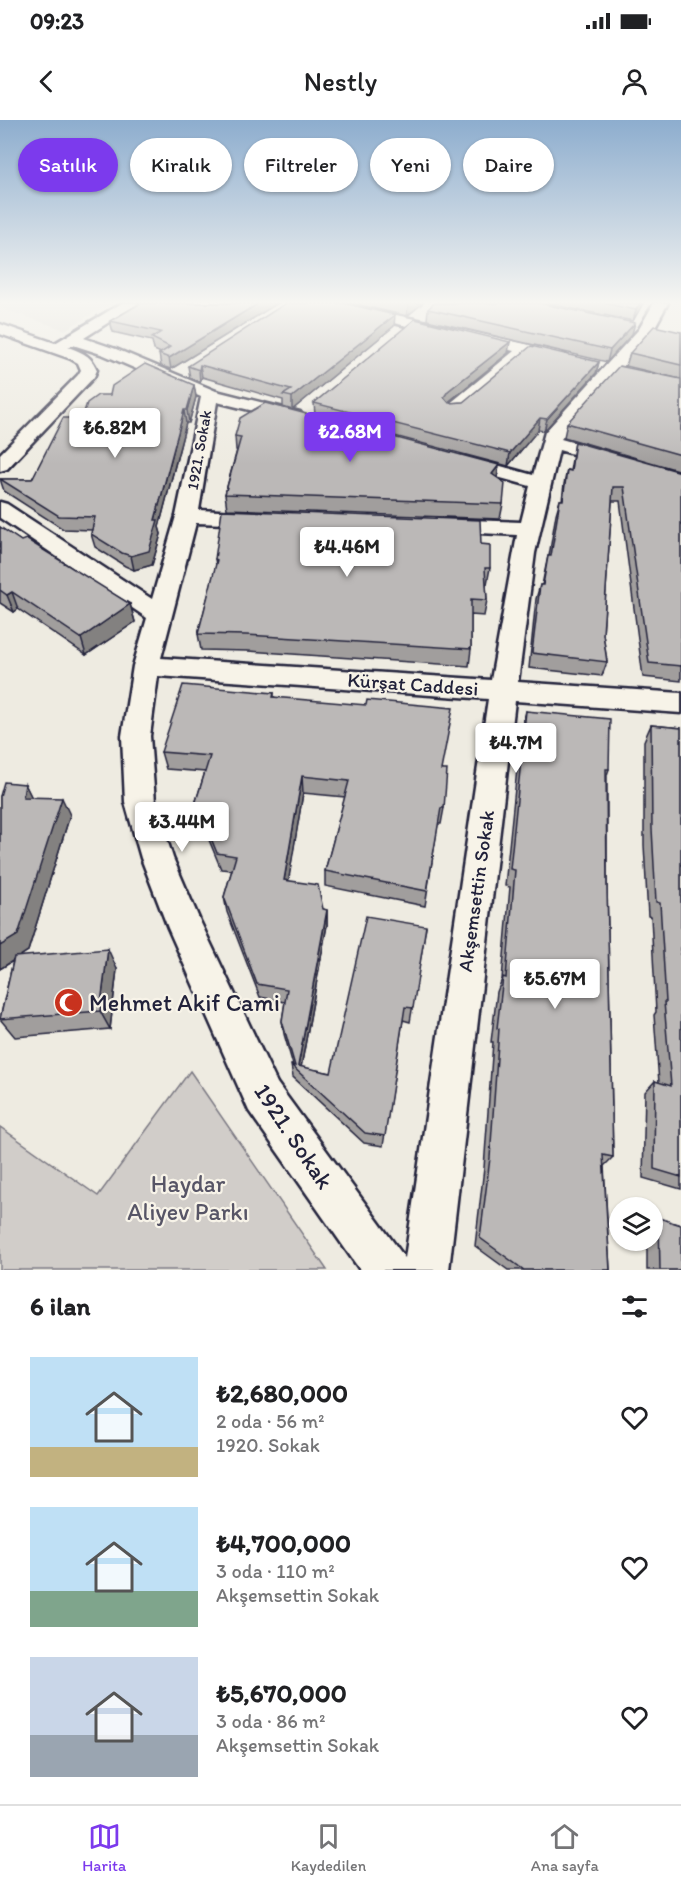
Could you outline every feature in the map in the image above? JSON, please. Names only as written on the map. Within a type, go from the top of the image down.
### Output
[{"type":"street","points":[[0,465],[86,377],[88,370],[85,360],[76,357]]},
{"type":"street","name":"1921. Sokak","points":[[121,357],[210,395],[187,516],[146,666],[136,736],[140,802],[161,868],[185,928],[263,1097],[387,1270]]},
{"type":"street","points":[[454,409],[517,357]]},
{"type":"street","points":[[558,357],[602,367]]},
{"type":"street","name":"Akşemsettin Sokak","points":[[426,1270],[503,690],[524,553],[552,436],[602,367],[613,357]]},
{"type":"street","points":[[172,379],[192,367]]},
{"type":"street","points":[[210,395],[305,416]]},
{"type":"street","points":[[551,442],[681,479]]},
{"type":"street","points":[[449,458],[541,483]]},
{"type":"street","points":[[0,508],[159,615]]},
{"type":"street","points":[[187,516],[282,520]]},
{"type":"street","points":[[424,525],[530,529]]},
{"type":"street","name":"Kürşat Caddesi","points":[[146,666],[681,703]]},
{"type":"green space","name":"Haydar Aliyev Parkı","points":[[190,1071],[327,1270],[0,1270],[0,1127],[98,1196]]},
{"type":"building","points":[[203,357],[343,357],[292,397],[283,395],[291,390],[200,365],[199,370],[188,366]]},
{"type":"building","points":[[370,357],[491,357],[448,391],[444,397],[449,403],[463,402],[518,357],[576,357],[599,362],[547,419],[540,418],[510,453],[314,403]]},
{"type":"building","points":[[646,357],[681,357],[681,365]]},
{"type":"building","points":[[145,364],[194,385],[187,410],[184,410],[149,551],[131,556],[91,534],[95,517],[59,516],[0,479],[32,479],[63,418],[82,418],[87,403],[98,395],[110,395],[112,386]]},
{"type":"building","points":[[619,366],[681,379],[681,455],[567,423]]},
{"type":"building","points":[[265,403],[499,465],[492,474],[505,483],[503,504],[225,494],[241,437],[235,436],[240,418]]},
{"type":"building","points":[[575,442],[681,472],[681,666],[649,663],[624,487],[613,487],[603,634],[607,662],[532,653],[540,585],[543,585],[548,556],[551,556],[560,500],[563,500],[567,470],[571,471]]},
{"type":"building","points":[[222,510],[480,520],[481,544],[490,545],[490,568],[485,568],[487,600],[471,599],[471,649],[198,634],[217,560],[215,559]]},
{"type":"building","points":[[0,527],[21,541],[26,539],[130,604],[81,638],[12,592],[7,595],[0,590]]},
{"type":"building","points":[[183,685],[274,693],[273,697],[366,705],[367,700],[453,708],[441,770],[447,770],[444,808],[441,808],[427,891],[325,871],[349,781],[302,776],[284,880],[318,885],[323,909],[327,910],[298,1066],[331,1073],[366,916],[426,926],[413,1008],[405,1007],[385,1136],[365,1133],[291,1065],[295,1066],[282,1021],[287,989],[257,984],[224,897],[236,856],[217,853],[196,801],[210,756],[161,752]]},
{"type":"building","points":[[526,711],[610,719],[609,769],[606,769],[613,1157],[603,1155],[610,1270],[524,1270],[480,1238],[490,1158],[499,1029],[497,1028],[503,977],[506,978],[515,870],[510,869]]},
{"type":"building","points":[[651,725],[681,728],[681,1177],[654,1169],[655,1081],[671,1086],[664,1002],[666,1002],[660,903],[656,902],[652,829]]},
{"type":"building","points":[[4,782],[25,784],[23,797],[62,798],[18,935],[0,946],[0,796]]},
{"type":"building","points":[[108,949],[100,1011],[0,1019],[14,957]]},
{"type":"building","points":[[663,1219],[681,1225],[681,1270],[660,1270],[660,1251],[663,1251]]},
{"type":"place","name":"Mehmet Akif Cami","points":[[68,1002]]}]
